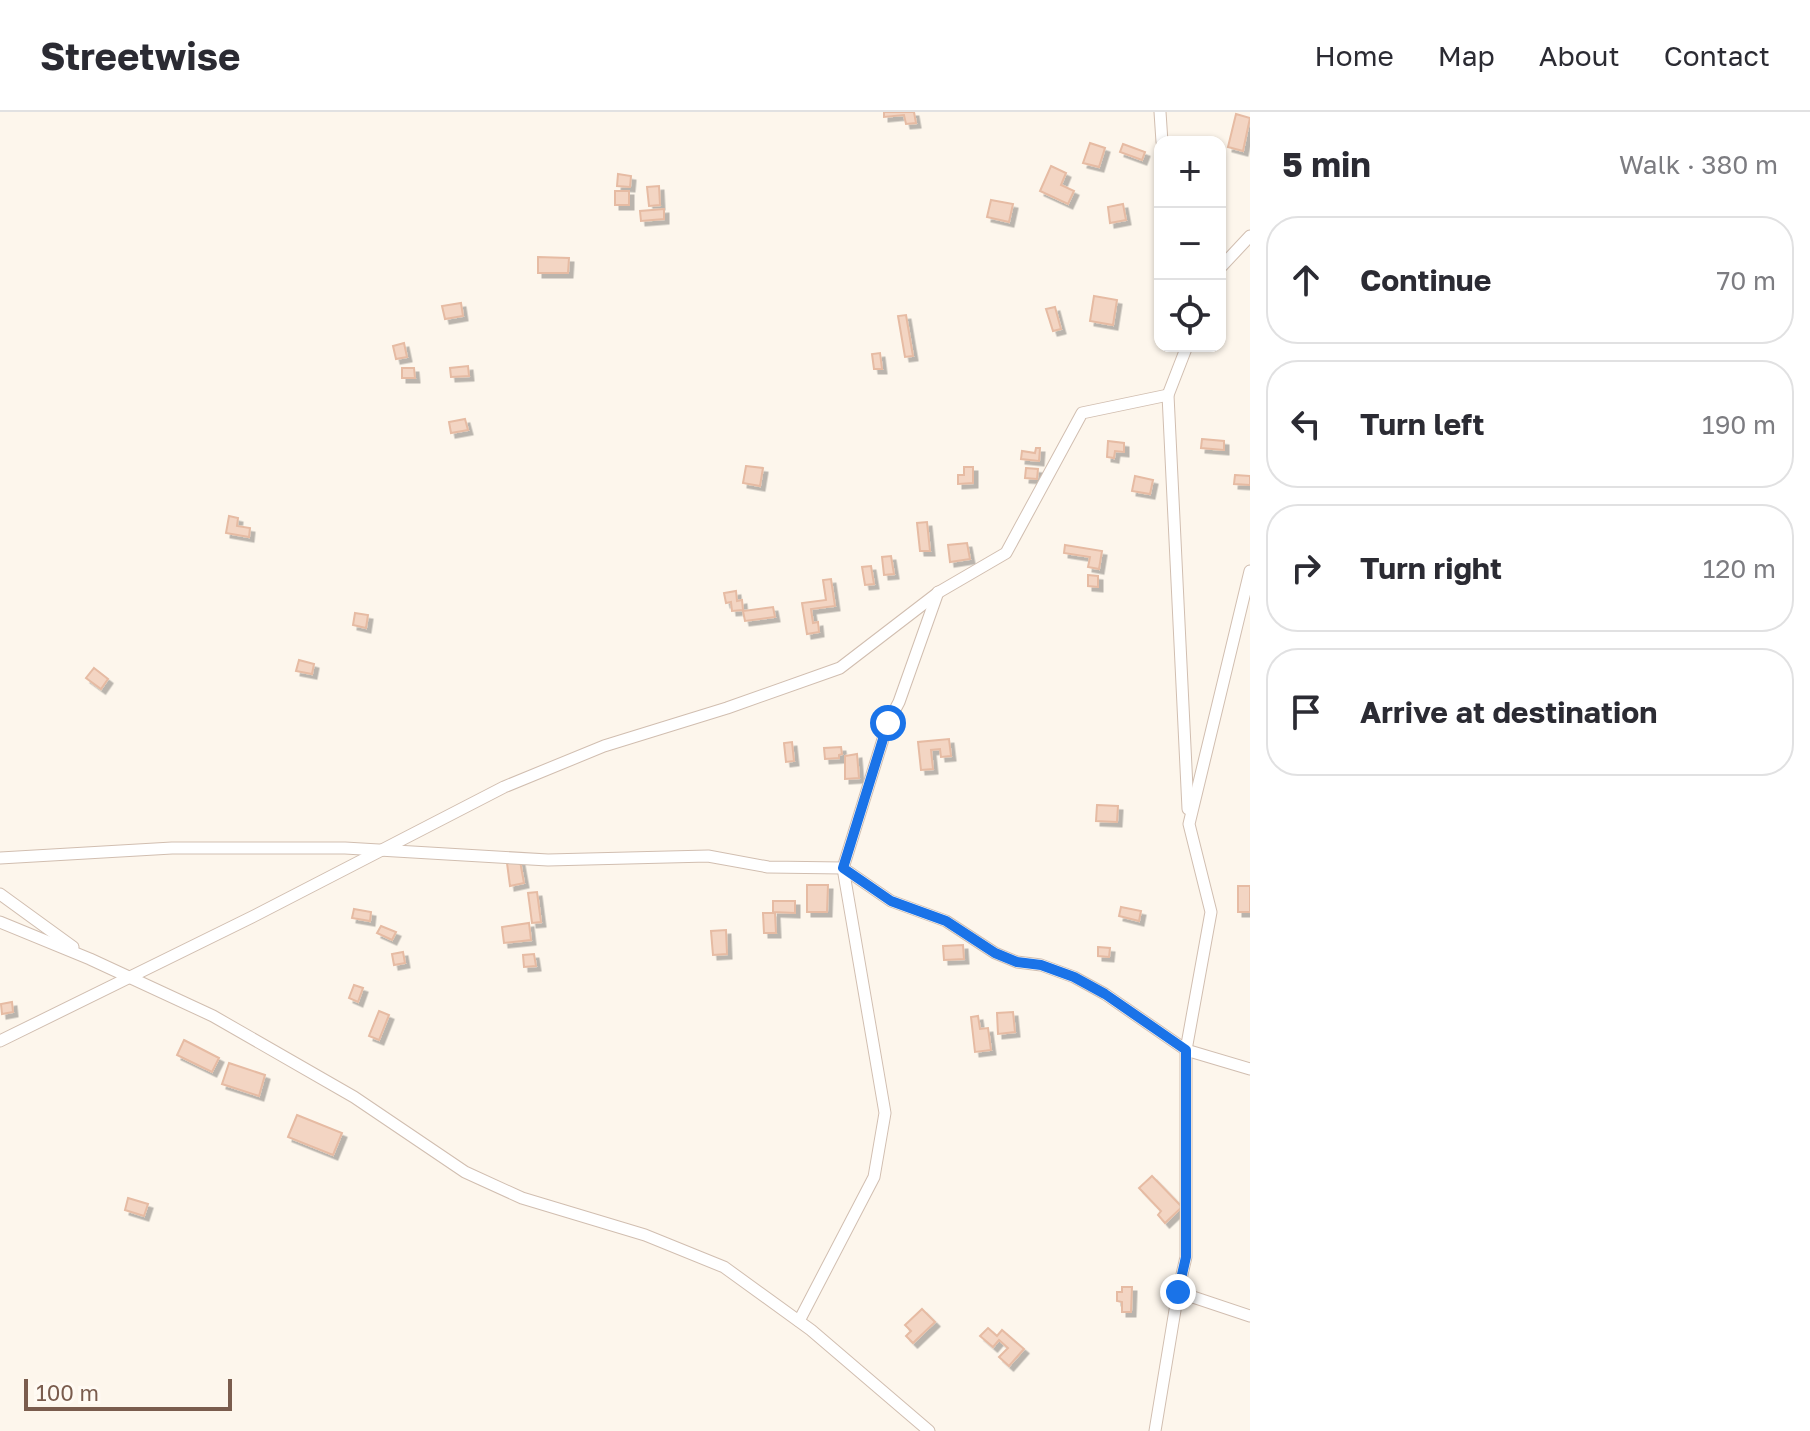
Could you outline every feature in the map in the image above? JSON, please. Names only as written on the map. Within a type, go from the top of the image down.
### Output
[{"type":"street","points":[[1160,112],[1162,136]]},
{"type":"street","points":[[1226,262],[1250,236]]},
{"type":"street","points":[[1155,1431],[1186,1257],[1186,1050],[1211,912],[1189,824],[1168,395],[1185,352]]},
{"type":"street","points":[[0,1041],[504,787],[604,746],[727,708],[840,668],[939,592],[1006,553],[1082,413],[1168,395]]},
{"type":"street","points":[[1189,824],[1250,571]]},
{"type":"street","points":[[799,1321],[874,1177],[885,1113],[843,868],[888,723],[899,702],[939,592]]},
{"type":"street","points":[[0,858],[172,848],[382,850],[548,860],[708,856],[768,867],[843,868],[891,901],[946,921],[995,953],[1074,977],[1105,994],[1186,1050],[1250,1069]]},
{"type":"street","points":[[0,894],[90,959]]},
{"type":"street","points":[[0,922],[129,976],[213,1016],[354,1097],[465,1172],[522,1198],[645,1235],[724,1267],[799,1321],[929,1431]]},
{"type":"street","points":[[1178,1292],[1250,1316]]},
{"type":"building","points":[[884,112],[914,112],[916,123],[906,124],[904,115],[884,117]]},
{"type":"building","points":[[1236,114],[1250,118],[1243,151],[1228,147]]},
{"type":"building","points":[[1090,143],[1105,148],[1099,167],[1083,163]]},
{"type":"building","points":[[1123,144],[1145,152],[1142,160],[1120,152]]},
{"type":"building","points":[[1051,166],[1066,173],[1061,185],[1074,191],[1068,204],[1040,191]]},
{"type":"building","points":[[618,174],[631,176],[630,187],[617,186]]},
{"type":"building","points":[[659,186],[660,205],[649,206],[647,187]]},
{"type":"building","points":[[615,191],[629,191],[629,205],[615,205]]},
{"type":"building","points":[[991,200],[1013,204],[1009,222],[987,217]]},
{"type":"building","points":[[1123,204],[1126,220],[1110,223],[1108,207]]},
{"type":"building","points":[[664,209],[664,219],[641,221],[640,211]]},
{"type":"building","points":[[538,257],[569,258],[568,273],[538,273]]},
{"type":"building","points":[[1094,296],[1117,300],[1113,325],[1090,321]]},
{"type":"building","points":[[461,303],[463,316],[445,319],[442,306]]},
{"type":"building","points":[[1055,307],[1061,329],[1053,331],[1046,309]]},
{"type":"building","points":[[906,315],[913,356],[905,357],[898,316]]},
{"type":"building","points":[[404,343],[407,357],[396,359],[393,346]]},
{"type":"building","points":[[880,353],[882,369],[874,369],[872,354]]},
{"type":"building","points":[[468,366],[469,376],[451,377],[450,368]]},
{"type":"building","points":[[402,368],[414,368],[415,378],[402,378]]},
{"type":"building","points":[[465,419],[468,430],[451,433],[449,422]]},
{"type":"building","points":[[1202,439],[1224,441],[1224,450],[1201,448]]},
{"type":"building","points":[[1108,441],[1124,443],[1124,452],[1115,451],[1114,458],[1107,457]]},
{"type":"building","points":[[1036,448],[1040,448],[1039,461],[1021,459],[1022,451],[1035,453]]},
{"type":"building","points":[[746,466],[763,468],[760,486],[743,483]]},
{"type":"building","points":[[964,467],[973,467],[973,483],[958,484],[958,475],[964,475]]},
{"type":"building","points":[[1026,468],[1038,469],[1037,479],[1025,478]]},
{"type":"building","points":[[1235,475],[1250,476],[1250,485],[1234,484]]},
{"type":"building","points":[[1135,476],[1153,480],[1150,494],[1132,491]]},
{"type":"building","points":[[229,516],[238,518],[237,526],[250,528],[249,537],[226,533]]},
{"type":"building","points":[[927,522],[930,551],[920,551],[917,523]]},
{"type":"building","points":[[967,543],[970,559],[950,562],[948,545]]},
{"type":"building","points":[[1065,545],[1102,551],[1099,569],[1088,567],[1090,557],[1064,553]]},
{"type":"building","points":[[891,556],[894,574],[884,575],[882,557]]},
{"type":"building","points":[[871,566],[874,584],[865,585],[862,567]]},
{"type":"building","points":[[1088,575],[1098,576],[1098,587],[1088,586]]},
{"type":"building","points":[[831,579],[835,606],[811,609],[813,623],[818,622],[819,632],[807,634],[802,603],[826,600],[823,580]]},
{"type":"building","points":[[736,591],[737,601],[742,600],[743,610],[732,611],[731,602],[726,603],[724,593]]},
{"type":"building","points":[[773,607],[775,617],[745,621],[743,611]]},
{"type":"building","points":[[355,613],[368,615],[366,628],[353,625]]},
{"type":"building","points":[[299,660],[314,664],[312,674],[296,671]]},
{"type":"building","points":[[94,668],[108,679],[101,689],[86,678]]},
{"type":"building","points":[[949,739],[951,756],[941,757],[940,749],[931,750],[933,769],[921,770],[918,742]]},
{"type":"building","points":[[792,742],[794,761],[786,762],[784,743]]},
{"type":"building","points":[[841,747],[839,758],[825,759],[824,748]]},
{"type":"building","points":[[857,754],[859,778],[845,779],[845,756]]},
{"type":"building","points":[[1097,805],[1118,806],[1117,822],[1096,821]]},
{"type":"building","points":[[520,861],[524,883],[510,886],[507,863]]},
{"type":"building","points":[[807,885],[828,885],[827,912],[807,912]]},
{"type":"building","points":[[1238,886],[1250,886],[1250,912],[1238,912]]},
{"type":"building","points":[[537,892],[541,922],[532,923],[528,893]]},
{"type":"building","points":[[773,901],[795,901],[795,913],[773,912]]},
{"type":"building","points":[[1121,907],[1141,911],[1139,921],[1119,916]]},
{"type":"building","points":[[354,909],[371,912],[370,921],[352,918]]},
{"type":"building","points":[[763,913],[775,913],[776,933],[764,933]]},
{"type":"building","points":[[529,923],[531,940],[504,943],[502,927]]},
{"type":"building","points":[[381,926],[396,932],[392,940],[377,933]]},
{"type":"building","points":[[726,930],[727,954],[713,955],[711,931]]},
{"type":"building","points":[[963,945],[964,959],[944,960],[943,946]]},
{"type":"building","points":[[1098,947],[1110,948],[1109,957],[1098,956]]},
{"type":"building","points":[[403,952],[405,963],[394,965],[392,954]]},
{"type":"building","points":[[534,954],[536,966],[524,967],[523,955]]},
{"type":"building","points":[[354,985],[363,988],[358,1002],[349,998]]},
{"type":"building","points":[[12,1002],[13,1012],[2,1014],[1,1004]]},
{"type":"building","points":[[379,1011],[389,1015],[379,1040],[369,1036]]},
{"type":"building","points":[[1013,1012],[1015,1032],[998,1034],[997,1013]]},
{"type":"building","points":[[978,1016],[980,1029],[988,1028],[991,1050],[975,1052],[971,1017]]},
{"type":"building","points":[[184,1040],[219,1058],[212,1072],[177,1055]]},
{"type":"building","points":[[229,1063],[265,1075],[259,1096],[222,1084]]},
{"type":"building","points":[[297,1115],[342,1133],[333,1155],[288,1137]]},
{"type":"building","points":[[1152,1176],[1182,1207],[1165,1223],[1158,1215],[1161,1211],[1139,1188]]},
{"type":"building","points":[[128,1198],[148,1204],[144,1216],[125,1210]]},
{"type":"building","points":[[1122,1287],[1132,1287],[1131,1312],[1122,1312],[1122,1302],[1117,1301],[1117,1292],[1122,1292]]},
{"type":"building","points":[[922,1309],[935,1322],[913,1343],[906,1336],[911,1331],[905,1325]]},
{"type":"building","points":[[988,1328],[997,1336],[1002,1330],[1024,1349],[1009,1366],[999,1357],[1008,1348],[999,1340],[993,1347],[980,1336]]},
{"type":"route","points":[[888,723],[843,868],[891,901],[946,921],[995,953],[1074,977],[1105,994],[1186,1050],[1186,1257],[1178,1292]]}]
